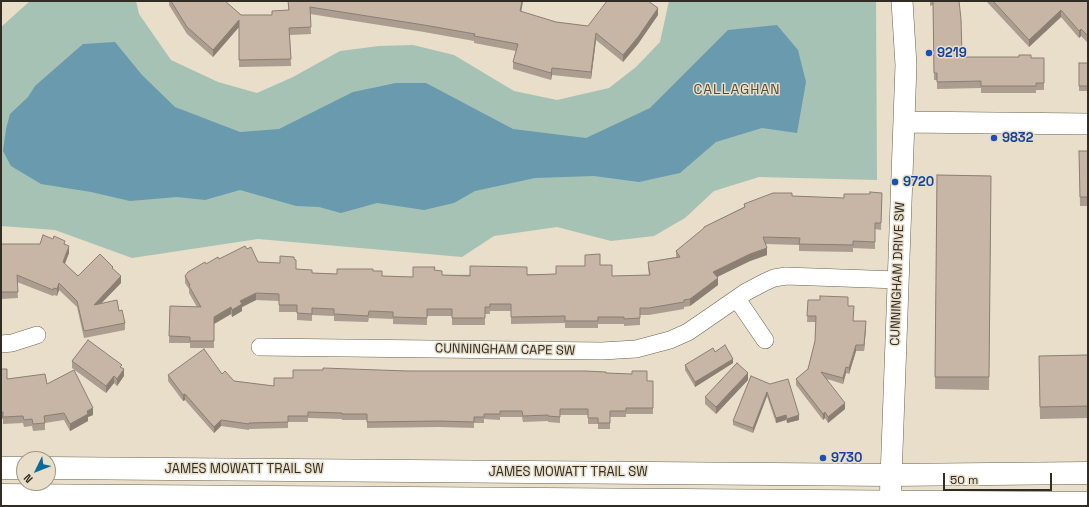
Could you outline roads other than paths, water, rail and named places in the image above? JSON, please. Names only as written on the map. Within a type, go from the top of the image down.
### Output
[{"type":"main road","points":[[1,468],[16,468]]},
{"type":"main road","name":"JAMES MOWATT TRAIL SW","points":[[56,468],[891,475],[1088,473]]},
{"type":"main road","name":"JAMES MOWATT TRAIL SW","points":[[1,495],[890,504],[1088,503]]},
{"type":"street","name":"CUNNINGHAM DRIVE SW","points":[[890,504],[906,65],[902,1]]},
{"type":"street","points":[[904,122],[1088,124]]},
{"type":"street","name":"CUNNINGHAM CAPE SW","points":[[260,347],[621,350],[653,345],[676,337],[702,324],[746,292],[774,278],[786,276],[898,280]]},
{"type":"street","points":[[738,299],[765,340]]},
{"type":"street","points":[[1,344],[12,343],[37,336]]},
{"type":"water","points":[[777,25],[798,50],[806,82],[797,133],[762,128],[716,142],[680,173],[639,182],[594,176],[535,178],[475,191],[454,203],[424,210],[377,203],[341,213],[319,207],[296,206],[240,190],[205,200],[177,197],[130,201],[91,192],[41,184],[11,166],[3,151],[10,114],[28,97],[35,86],[83,44],[115,42],[142,75],[175,107],[240,132],[279,129],[353,92],[396,83],[426,83],[513,129],[586,138],[650,108],[728,30]]},
{"type":"place","name":"9219","points":[[929,53]]},
{"type":"place","name":"9832","points":[[994,138]]},
{"type":"place","name":"9720","points":[[895,182]]},
{"type":"place","name":"9730","points":[[823,458]]},
{"type":"district","name":"CALLAGHAN","points":[[737,90]]}]
